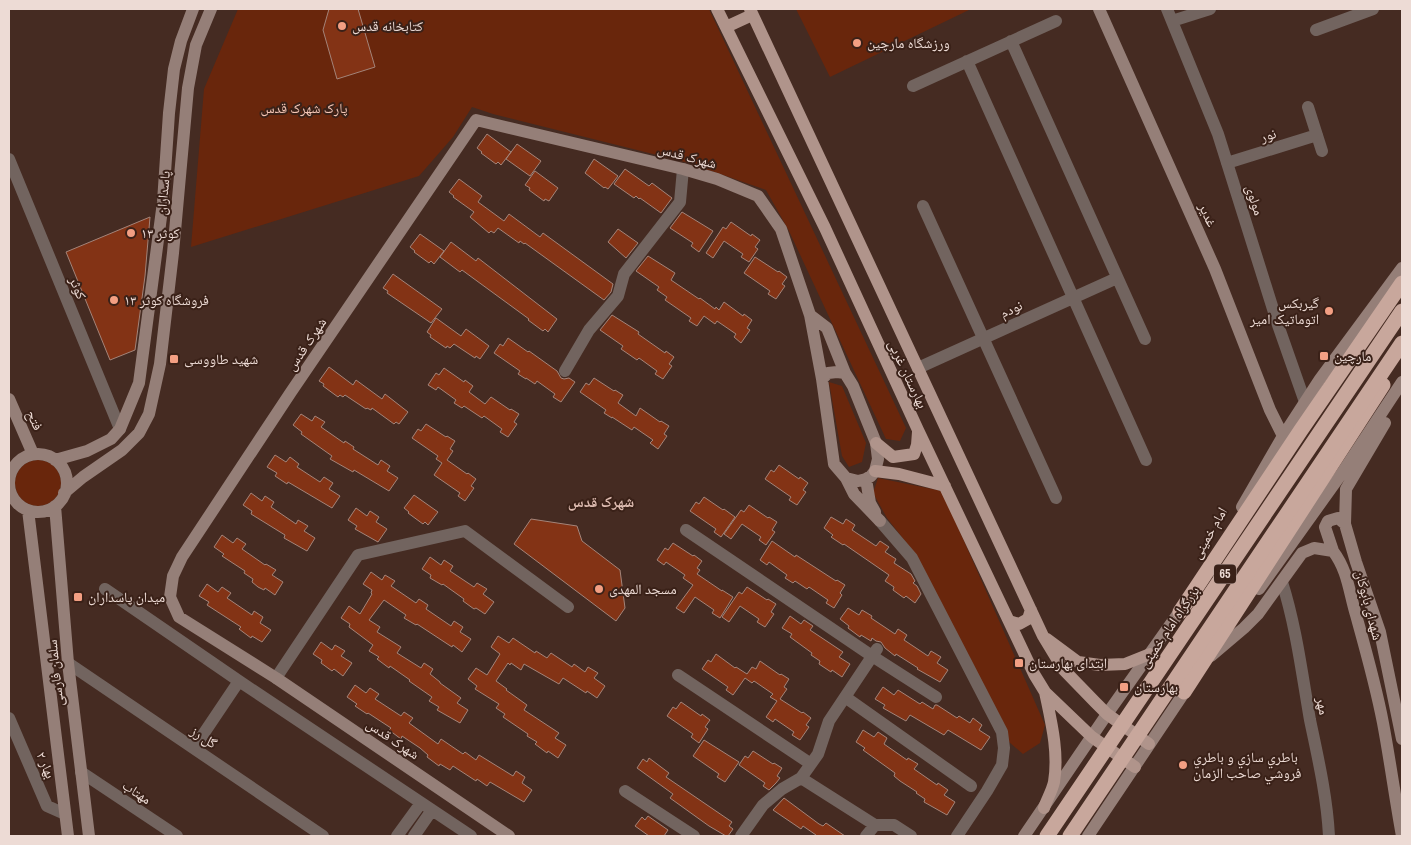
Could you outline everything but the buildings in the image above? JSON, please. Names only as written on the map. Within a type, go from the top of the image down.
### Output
[{"type":"highway","points":[[1180,612],[1402,283]]},
{"type":"highway","name":"بزرگراه امام خمینی","points":[[1047,836],[1402,312]]},
{"type":"highway","name":"65","points":[[1070,836],[1402,343]]},
{"type":"highway","points":[[1184,692],[1402,354]]},
{"type":"main road","name":"بهارستان غربی","points":[[717,9],[825,228],[918,430],[1034,674],[1045,692],[1092,737],[1135,767]]},
{"type":"main road","name":"بهارستان غربی","points":[[751,12],[1043,636],[1063,669],[1107,714],[1149,744]]},
{"type":"main road","points":[[726,27],[751,12]]},
{"type":"main road","points":[[876,443],[893,457],[914,454],[917,446],[918,430]]},
{"type":"main road","points":[[870,475],[899,474],[945,486]]},
{"type":"main road","points":[[1009,621],[1019,624],[1028,619],[1031,610]]},
{"type":"main road","points":[[1043,636],[1078,662],[1100,665],[1125,664],[1150,654]]},
{"type":"main road","points":[[1044,808],[1054,783],[1056,757],[1045,692]]},
{"type":"street","name":"پاسداران","points":[[55,460],[87,451],[111,439],[120,429],[139,383],[163,202],[174,69],[180,40],[193,9]]},
{"type":"street","name":"پاسداران","points":[[64,494],[83,477],[122,450],[139,433],[149,414],[160,364],[173,253],[188,88],[196,45],[211,9]]},
{"type":"street","name":"غدیر","points":[[1099,9],[1215,269],[1270,410],[1283,436]]},
{"type":"street","name":"مولوی","points":[[1167,9],[1218,134],[1275,315],[1305,402]]},
{"type":"street","points":[[1172,21],[1210,9]]},
{"type":"street","points":[[1316,30],[1373,9]]},
{"type":"street","points":[[913,86],[1056,21]]},
{"type":"street","points":[[1011,42],[1145,339]]},
{"type":"street","points":[[967,61],[1146,460]]},
{"type":"street","points":[[1308,107],[1322,151]]},
{"type":"street","name":"شهرک قدس","points":[[508,836],[276,678],[179,617],[170,597],[173,576],[182,557],[291,392],[476,120],[683,169],[717,179],[758,196],[781,229],[810,315],[822,379]]},
{"type":"street","name":"نور","points":[[1227,163],[1317,135]]},
{"type":"street","name":"کوثر","points":[[9,159],[120,429]]},
{"type":"street","points":[[565,371],[589,330],[618,296],[624,274],[680,202],[683,169]]},
{"type":"street","points":[[923,206],[1056,498]]},
{"type":"street","name":"امام خمینی","points":[[1024,836],[1107,714],[1180,612],[1283,436],[1320,379],[1402,268]]},
{"type":"street","name":"نودم","points":[[918,368],[1117,278]]},
{"type":"street","points":[[810,315],[827,328],[876,443],[878,459],[870,475],[870,503],[880,521]]},
{"type":"street","points":[[845,373],[828,373],[822,379],[834,464],[846,478],[854,494],[912,558],[1002,732],[1004,748],[1002,765],[957,836]]},
{"type":"street","points":[[1088,836],[1184,692],[1342,473],[1402,382]]},
{"type":"street","name":"شهدای بابوکان","points":[[1402,391],[1346,489],[1345,524],[1380,632],[1402,739]]},
{"type":"street","name":"فتح","points":[[9,399],[33,454]]},
{"type":"street","points":[[43,454],[60,464],[65,473],[67,482],[64,494],[55,506],[46,511],[38,512],[19,509],[10,491],[9,475],[16,464],[25,456],[43,454]]},
{"type":"street","points":[[846,478],[858,481],[870,475]]},
{"type":"street","name":"سلمان فارسی","points":[[55,506],[68,664],[89,836]]},
{"type":"street","name":"سلمان فارسی","points":[[19,509],[68,836]]},
{"type":"street","name":"شهدای بابوکان","points":[[1345,524],[1338,518],[1328,521],[1325,527],[1333,551],[1341,562],[1350,589],[1368,660],[1383,723],[1402,836]]},
{"type":"street","points":[[686,530],[874,653],[936,697]]},
{"type":"street","points":[[276,678],[358,555],[465,531],[568,607]]},
{"type":"street","points":[[1211,656],[1258,614],[1302,553],[1314,548],[1333,551]]},
{"type":"street","name":"مهر","points":[[1282,582],[1288,604],[1328,815],[1329,836]]},
{"type":"street","points":[[105,589],[471,836]]},
{"type":"street","points":[[741,836],[763,804],[782,789],[801,778],[818,754],[829,721],[874,653]]},
{"type":"street","name":"گل رز","points":[[68,664],[323,836]]},
{"type":"street","points":[[678,675],[811,764]]},
{"type":"street","points":[[194,748],[239,681]]},
{"type":"street","points":[[845,697],[971,786]]},
{"type":"street","name":"بهار ۲","points":[[9,718],[47,806],[65,814]]},
{"type":"street","name":"مهتاب","points":[[81,772],[177,836]]},
{"type":"street","points":[[801,778],[875,825],[894,825],[911,836]]},
{"type":"street","points":[[625,791],[694,836]]},
{"type":"street","points":[[397,836],[421,802]]},
{"type":"street","points":[[414,836],[432,810]]},
{"type":"street","points":[[866,836],[875,825]]},
{"type":"green space","name":"پارک شهرک قدس","points":[[238,9],[709,9],[906,428],[900,441],[886,439],[789,231],[766,190],[689,163],[493,114],[472,107],[453,137],[419,176],[191,247],[204,89]]},
{"type":"green space","name":"ورزشگاه مارچین","points":[[796,9],[971,9],[830,77]]},
{"type":"green space","points":[[829,382],[842,386],[866,443],[862,462],[849,467],[842,456]]},
{"type":"green space","points":[[38,460],[51,464],[57,470],[61,483],[57,496],[51,502],[38,506],[25,502],[19,496],[15,483],[19,470],[25,464]]},
{"type":"green space","points":[[878,478],[942,491],[1045,725],[1040,743],[1023,754],[1009,742],[916,555],[887,518],[873,493]]},
{"type":"place","name":"کتابخانه قدس","points":[[342,26]]},
{"type":"place","name":"ورزشگاه مارچین","points":[[857,43]]},
{"type":"place","name":"کوثر ۱۳","points":[[131,233]]},
{"type":"place","name":"فروشگاه کوثر ۱۳","points":[[114,300]]},
{"type":"place","name":"گیربکس اتوماتیک امیر","points":[[1329,311]]},
{"type":"place","name":"مارچین","points":[[1324,356]]},
{"type":"place","name":"شهید طاووسی","points":[[174,359]]},
{"type":"place","name":"مسجد المهدی","points":[[599,589]]},
{"type":"place","name":"میدان پاسداران","points":[[78,597]]},
{"type":"place","name":"ابتدای بهارستان","points":[[1019,663]]},
{"type":"place","name":"بهارستان","points":[[1124,687]]},
{"type":"place","name":"باطري سازي و باطري فروشي صاحب الزمان","points":[[1183,765]]},
{"type":"district","name":"شهرک قدس","points":[[601,502]]}]
